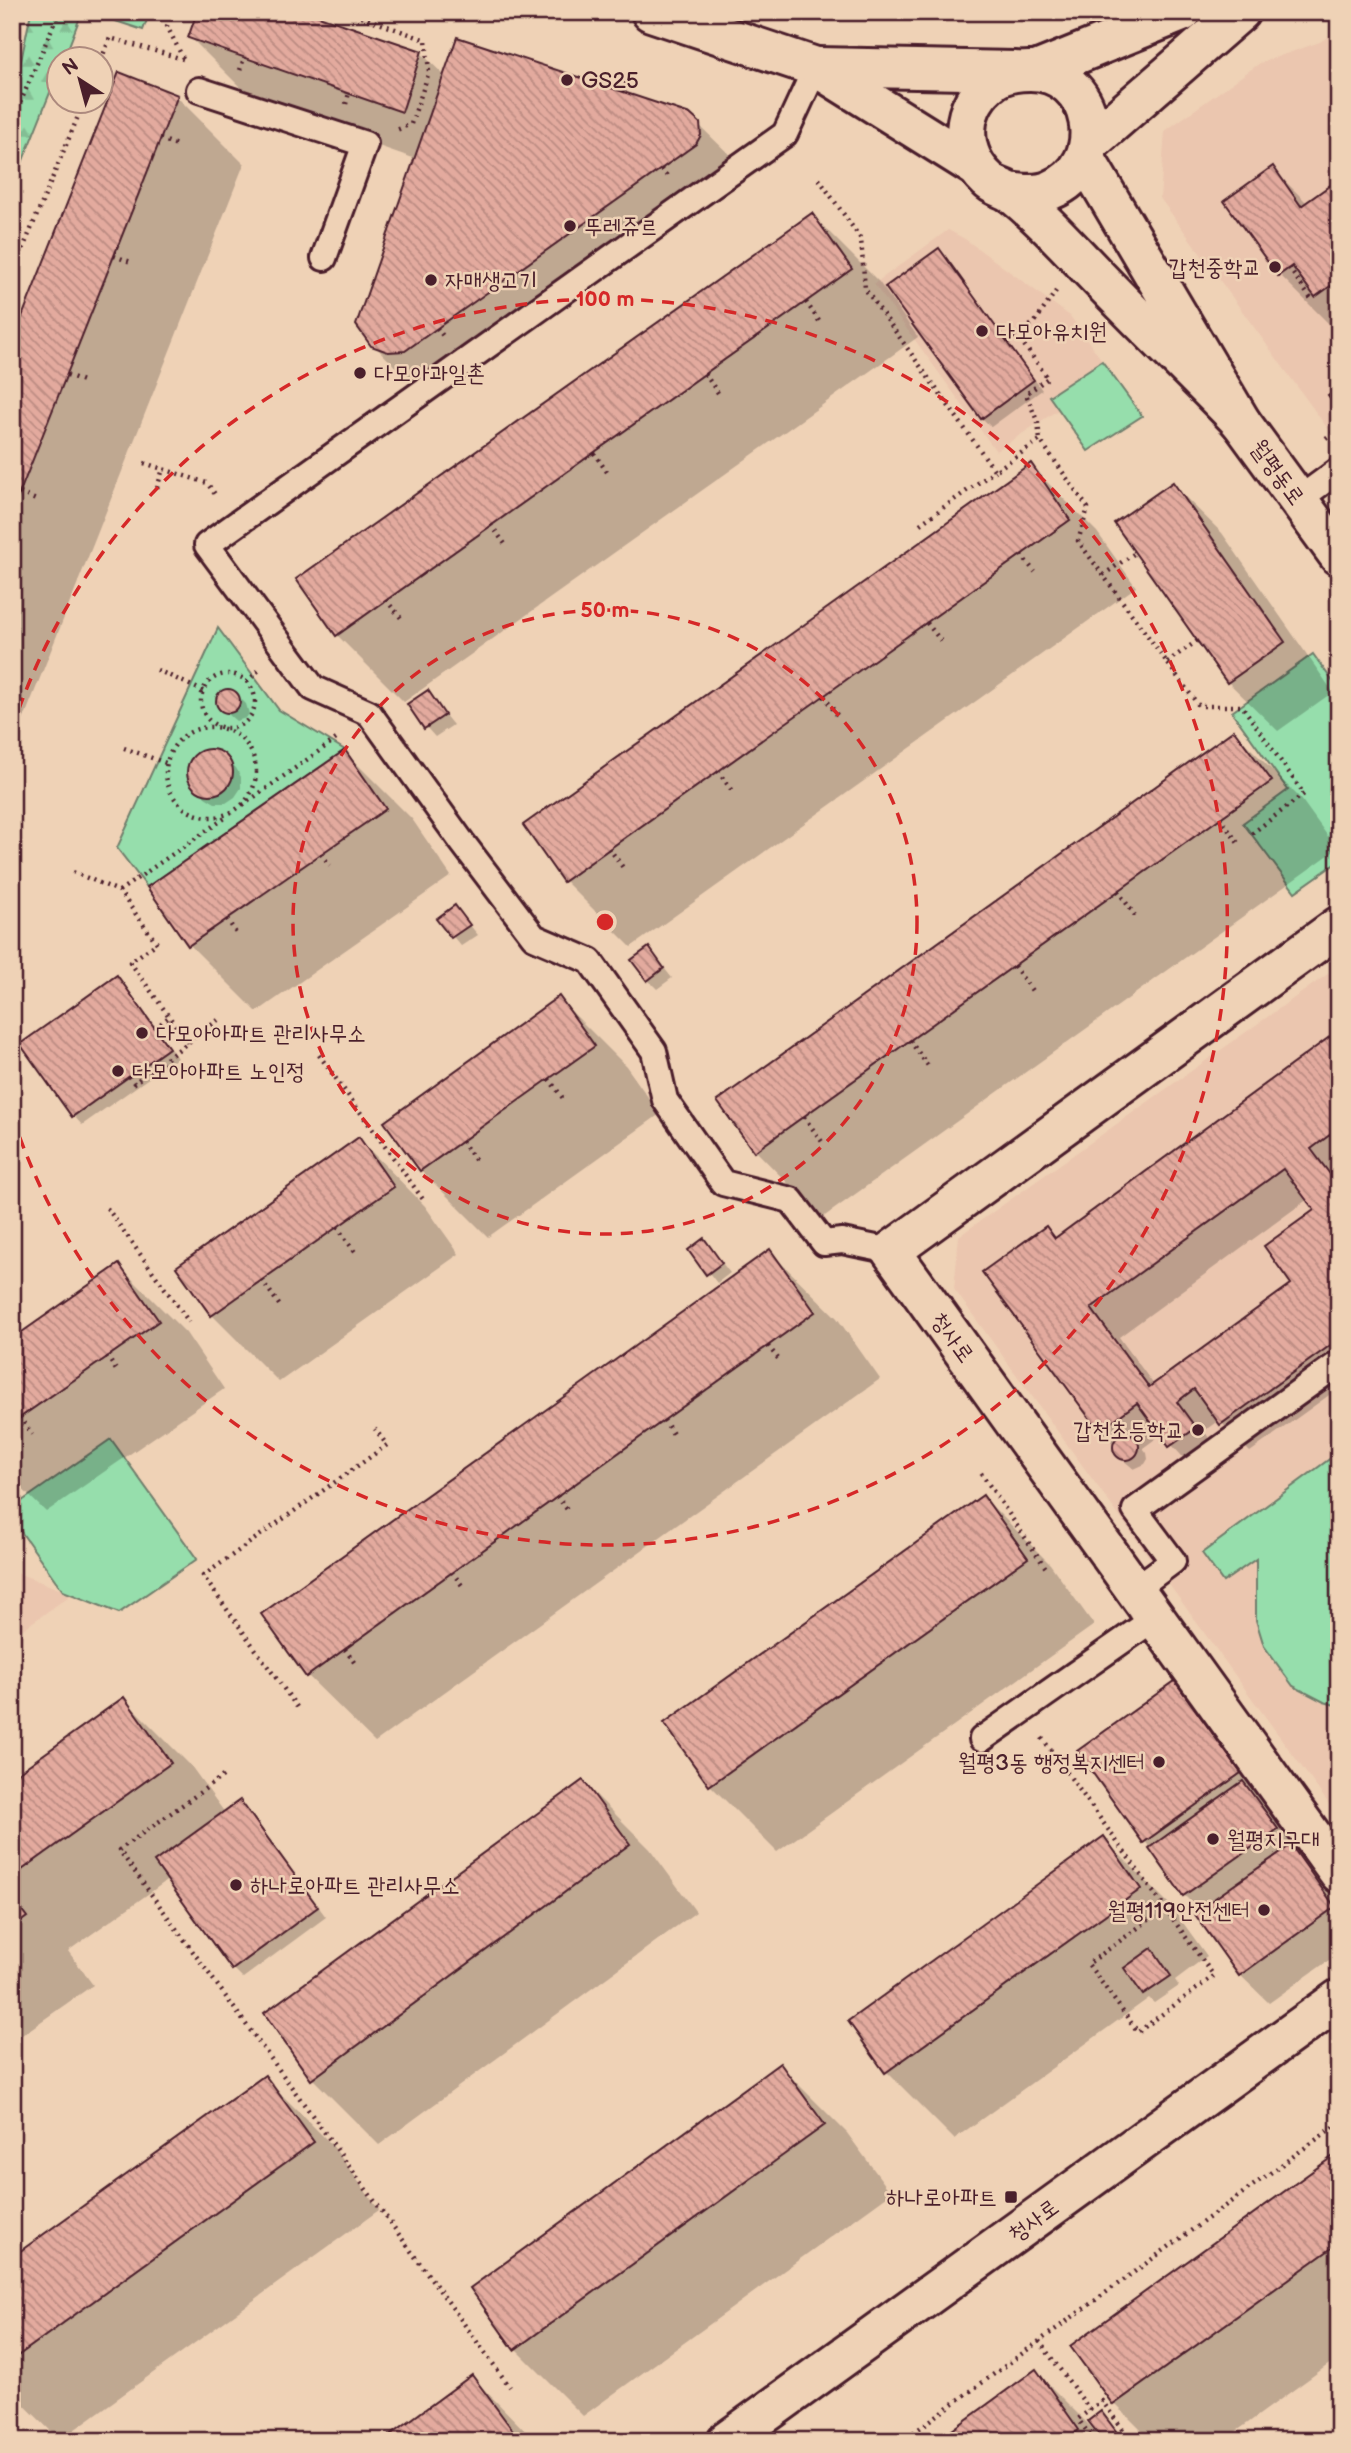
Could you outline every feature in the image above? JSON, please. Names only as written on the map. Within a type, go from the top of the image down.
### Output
[{"type":"street","points":[[651,12],[816,67],[975,167],[990,183],[1009,192],[1080,258],[1241,422]]},
{"type":"street","points":[[975,167],[967,149],[965,128],[970,108],[981,91],[996,78],[1026,71],[1182,12]]},
{"type":"street","points":[[1009,192],[1030,194],[1051,190],[1069,179],[1088,151],[1240,12]]},
{"type":"street","points":[[816,67],[1026,71],[1055,76],[1072,88],[1084,104],[1090,124],[1088,151],[1241,422]]},
{"type":"street","name":"월평동로","points":[[1241,422],[1339,556]]},
{"type":"street","points":[[891,1251],[1339,926]]},
{"type":"street","name":"청사로","points":[[891,1251],[1339,1873]]},
{"type":"street","name":"청사로","points":[[727,2441],[1336,2006]]},
{"type":"lane","points":[[816,67],[785,134],[207,545],[313,688],[369,713],[534,937],[590,961],[654,1051],[665,1100],[723,1182],[791,1200],[824,1243],[842,1241],[891,1251]]},
{"type":"lane","points":[[199,90],[365,144],[324,258]]},
{"type":"lane","points":[[1298,500],[1339,470]]},
{"type":"lane","points":[[982,1739],[1144,1604],[1173,1562],[1135,1510],[1339,1363]]},
{"type":"path","points":[[12,35],[18,12]]},
{"type":"path","points":[[12,122],[59,12]]},
{"type":"path","points":[[173,12],[167,26],[199,90]]},
{"type":"path","points":[[348,12],[426,40],[429,72],[411,124],[365,144]]},
{"type":"path","points":[[107,46],[110,38],[183,59]]},
{"type":"path","points":[[624,92],[629,73]]},
{"type":"path","points":[[12,275],[78,116]]},
{"type":"path","points":[[160,139],[177,145]]},
{"type":"path","points":[[661,169],[667,176]]},
{"type":"path","points":[[820,179],[861,239],[865,289],[995,471]]},
{"type":"path","points":[[114,256],[131,262]]},
{"type":"path","points":[[1289,268],[1311,299]]},
{"type":"path","points":[[806,302],[820,321]]},
{"type":"path","points":[[1007,341],[1035,322],[1049,302]]},
{"type":"path","points":[[437,328],[443,336]]},
{"type":"path","points":[[1017,334],[1048,378],[1026,394],[1038,423],[1040,440],[1088,508],[1078,541],[1199,706],[1241,706],[1304,794],[1250,835]]},
{"type":"path","points":[[705,373],[718,393]]},
{"type":"path","points":[[67,376],[83,381]]},
{"type":"path","points":[[920,524],[1040,440]]},
{"type":"path","points":[[594,453],[607,472]]},
{"type":"path","points":[[144,463],[207,483],[218,498]]},
{"type":"path","points":[[157,488],[163,469]]},
{"type":"path","points":[[20,494],[36,500]]},
{"type":"path","points":[[491,526],[505,544]]},
{"type":"path","points":[[1103,575],[1135,553]]},
{"type":"path","points":[[1021,555],[1035,572]]},
{"type":"path","points":[[386,600],[401,618]]},
{"type":"path","points":[[927,623],[940,641]]},
{"type":"path","points":[[1167,662],[1197,641]]},
{"type":"path","points":[[247,682],[264,666]]},
{"type":"path","points":[[158,670],[203,691]]},
{"type":"path","points":[[247,682],[236,675],[222,674],[211,680],[203,691],[201,704],[205,717],[217,726],[241,736],[255,758],[255,784],[241,806],[222,817],[199,817],[179,805],[167,786],[166,763],[176,742],[194,729],[217,726],[232,728],[245,722],[254,710],[254,695],[247,682]]},
{"type":"path","points":[[824,696],[837,715]]},
{"type":"path","points":[[119,891],[343,735]]},
{"type":"path","points":[[124,747],[166,763]]},
{"type":"path","points":[[718,771],[732,791]]},
{"type":"path","points":[[1220,818],[1238,843]]},
{"type":"path","points":[[609,848],[624,869]]},
{"type":"path","points":[[321,854],[330,865]]},
{"type":"path","points":[[73,872],[119,891],[157,943],[130,962],[188,1043]]},
{"type":"path","points":[[1118,891],[1136,917]]},
{"type":"path","points":[[227,919],[236,933]]},
{"type":"path","points":[[1014,966],[1033,992]]},
{"type":"path","points":[[155,1028],[169,1017]]},
{"type":"path","points":[[129,1076],[134,1083],[218,1020]]},
{"type":"path","points":[[910,1041],[929,1067]]},
{"type":"path","points":[[319,1055],[425,1202]]},
{"type":"path","points":[[550,1079],[565,1101]]},
{"type":"path","points":[[804,1117],[824,1143]]},
{"type":"path","points":[[462,1141],[478,1164]]},
{"type":"path","points":[[107,1208],[189,1322]]},
{"type":"path","points":[[337,1227],[355,1252]]},
{"type":"path","points":[[262,1280],[280,1306]]},
{"type":"path","points":[[768,1346],[779,1361]]},
{"type":"path","points":[[107,1356],[118,1373]]},
{"type":"path","points":[[20,1417],[32,1435]]},
{"type":"path","points":[[664,1420],[675,1437]]},
{"type":"path","points":[[298,1707],[203,1577],[387,1445],[375,1429]]},
{"type":"path","points":[[981,1474],[1048,1571]]},
{"type":"path","points":[[557,1496],[569,1512]]},
{"type":"path","points":[[452,1572],[464,1588]]},
{"type":"path","points":[[345,1649],[356,1665]]},
{"type":"path","points":[[1041,1736],[1214,1976],[1138,2032],[1088,1964],[1164,1909]]},
{"type":"path","points":[[223,1776],[119,1850],[510,2387]]},
{"type":"path","points":[[902,2441],[1339,2123]]},
{"type":"path","points":[[1039,2341],[1090,2410]]},
{"type":"path","points":[[1094,2441],[1078,2418],[1102,2401],[1127,2435]]},
{"type":"shaded area","name":"갑천중학교","points":[[1339,29],[1339,444],[1160,198],[1165,131],[1260,63],[1320,42]]},
{"type":"shaded area","points":[[948,230],[965,239],[1070,316],[1142,416],[1088,451],[1058,410],[996,451],[874,284]]},
{"type":"shaded area","name":"갑천초등학교","points":[[1339,966],[1339,1818],[954,1289],[959,1236]]},
{"type":"shaded area","points":[[12,1571],[72,1594],[12,1637]]},
{"type":"green space","points":[[31,12],[82,12],[69,46],[46,46],[46,103],[12,188],[12,105]]},
{"type":"green space","points":[[88,12],[150,12],[143,30]]},
{"type":"green space","points":[[1102,361],[1142,416],[1088,451],[1049,396]]},
{"type":"green space","points":[[218,628],[279,710],[345,750],[147,887],[117,848]]},
{"type":"green space","points":[[1313,654],[1339,690],[1339,861],[1295,892],[1243,823],[1288,790],[1232,712]]},
{"type":"green space","points":[[111,1439],[197,1559],[119,1613],[63,1591],[12,1519],[12,1508]]},
{"type":"green space","points":[[1339,1452],[1339,1706],[1324,1702],[1293,1686],[1264,1646],[1256,1620],[1256,1559],[1223,1582],[1202,1553]]},
{"type":"building","points":[[197,12],[307,12],[422,51],[402,112],[188,38]]},
{"type":"building","points":[[457,37],[690,114],[700,123],[701,135],[696,144],[405,351],[388,352],[371,346],[356,325]]},
{"type":"building","points":[[119,72],[178,95],[12,512],[12,342],[102,116],[116,116],[116,80]]},
{"type":"building","points":[[1273,166],[1301,206],[1339,179],[1339,280],[1315,297],[1292,266],[1278,276],[1224,201]]},
{"type":"building","points":[[812,213],[852,269],[336,636],[296,579]]},
{"type":"building","points":[[939,248],[1034,380],[981,419],[885,287]]},
{"type":"building","points":[[1339,388],[1339,411],[1328,396]]},
{"type":"building","points":[[1031,463],[1070,520],[563,882],[523,825]]},
{"type":"building","points":[[1173,482],[1285,642],[1227,683],[1114,523]]},
{"type":"building","points":[[228,689],[239,696],[240,701],[233,712],[228,713],[217,706],[216,701],[223,690]]},
{"type":"building","points":[[428,690],[445,715],[424,729],[407,704]]},
{"type":"building","points":[[1234,730],[1272,781],[754,1152],[717,1101]]},
{"type":"building","points":[[210,749],[226,756],[233,772],[226,788],[210,795],[194,788],[187,772],[194,756]]},
{"type":"building","points":[[345,750],[386,809],[188,946],[147,887]]},
{"type":"building","points":[[455,905],[470,925],[451,938],[436,919]]},
{"type":"building","points":[[649,947],[664,968],[647,981],[631,960]]},
{"type":"building","points":[[117,975],[169,1048],[72,1117],[20,1044]]},
{"type":"building","points":[[559,996],[595,1046],[420,1171],[384,1122]]},
{"type":"building","points":[[1339,1030],[1339,1128],[1311,1149],[1339,1186],[1339,1339],[1220,1425],[1194,1389],[1177,1402],[1196,1428],[1169,1447],[1137,1403],[1099,1431],[982,1272],[1046,1226],[1055,1238]],"holes":[[[1283,1169],[1314,1210],[1264,1246],[1291,1284],[1149,1387],[1091,1308]]]},
{"type":"building","points":[[359,1137],[394,1187],[211,1316],[176,1267]]},
{"type":"building","points":[[704,1238],[722,1263],[706,1275],[688,1250]]},
{"type":"building","points":[[770,1249],[815,1312],[306,1677],[261,1614]]},
{"type":"building","points":[[119,1264],[159,1321],[12,1423],[12,1339]]},
{"type":"building","points":[[1126,1434],[1135,1438],[1139,1447],[1135,1456],[1126,1460],[1117,1456],[1113,1447],[1117,1438]]},
{"type":"building","points":[[983,1495],[1028,1558],[709,1786],[664,1723]]},
{"type":"building","name":"월평3동 행정복지센터","points":[[1175,1681],[1241,1773],[1143,1843],[1077,1751]]},
{"type":"building","points":[[124,1697],[171,1763],[12,1877],[12,1777]]},
{"type":"building","points":[[583,1780],[630,1844],[311,2080],[264,2013]]},
{"type":"building","name":"월평지구대","points":[[1243,1781],[1278,1829],[1183,1896],[1149,1848]]},
{"type":"building","name":"하나로아파트 관리사무소","points":[[240,1800],[318,1907],[232,1970],[154,1862]]},
{"type":"building","points":[[1104,1836],[1141,1889],[885,2073],[848,2021]]},
{"type":"building","name":"월평119안전센터","points":[[1291,1845],[1335,1907],[1239,1976],[1194,1913]]},
{"type":"building","points":[[12,1897],[27,1917],[12,1928]]},
{"type":"building","points":[[1152,1948],[1171,1976],[1143,1995],[1124,1968]]},
{"type":"building","points":[[780,2063],[825,2125],[514,2350],[470,2288]]},
{"type":"building","points":[[265,2075],[314,2142],[12,2360],[12,2257]]},
{"type":"building","points":[[1339,2152],[1339,2243],[1113,2405],[1070,2346]]},
{"type":"building","points":[[1036,2369],[1079,2430],[1064,2441],[937,2441]]},
{"type":"building","points":[[472,2375],[517,2436],[510,2441],[382,2441]]},
{"type":"building","points":[[1101,2411],[1116,2431],[1103,2440],[1088,2421]]},
{"type":"place","name":"GS25","points":[[567,80]]},
{"type":"place","name":"뚜레쥬르","points":[[570,226]]},
{"type":"place","name":"갑천중학교","points":[[1275,267]]},
{"type":"place","name":"자매생고기","points":[[431,280]]},
{"type":"place","name":"다모아유치원","points":[[982,331]]},
{"type":"place","name":"다모아과일촌","points":[[360,373]]},
{"type":"place","name":"다모아아파트 관리사무소","points":[[142,1033]]},
{"type":"place","name":"다모아아파트 노인정","points":[[118,1071]]},
{"type":"place","name":"갑천초등학교","points":[[1198,1430]]},
{"type":"place","name":"월평3동 행정복지센터","points":[[1159,1762]]},
{"type":"place","name":"월평지구대","points":[[1213,1839]]},
{"type":"place","name":"하나로아파트 관리사무소","points":[[236,1885]]},
{"type":"place","name":"월평119안전센터","points":[[1264,1910]]},
{"type":"place","name":"하나로아파트","points":[[1011,2197]]}]
